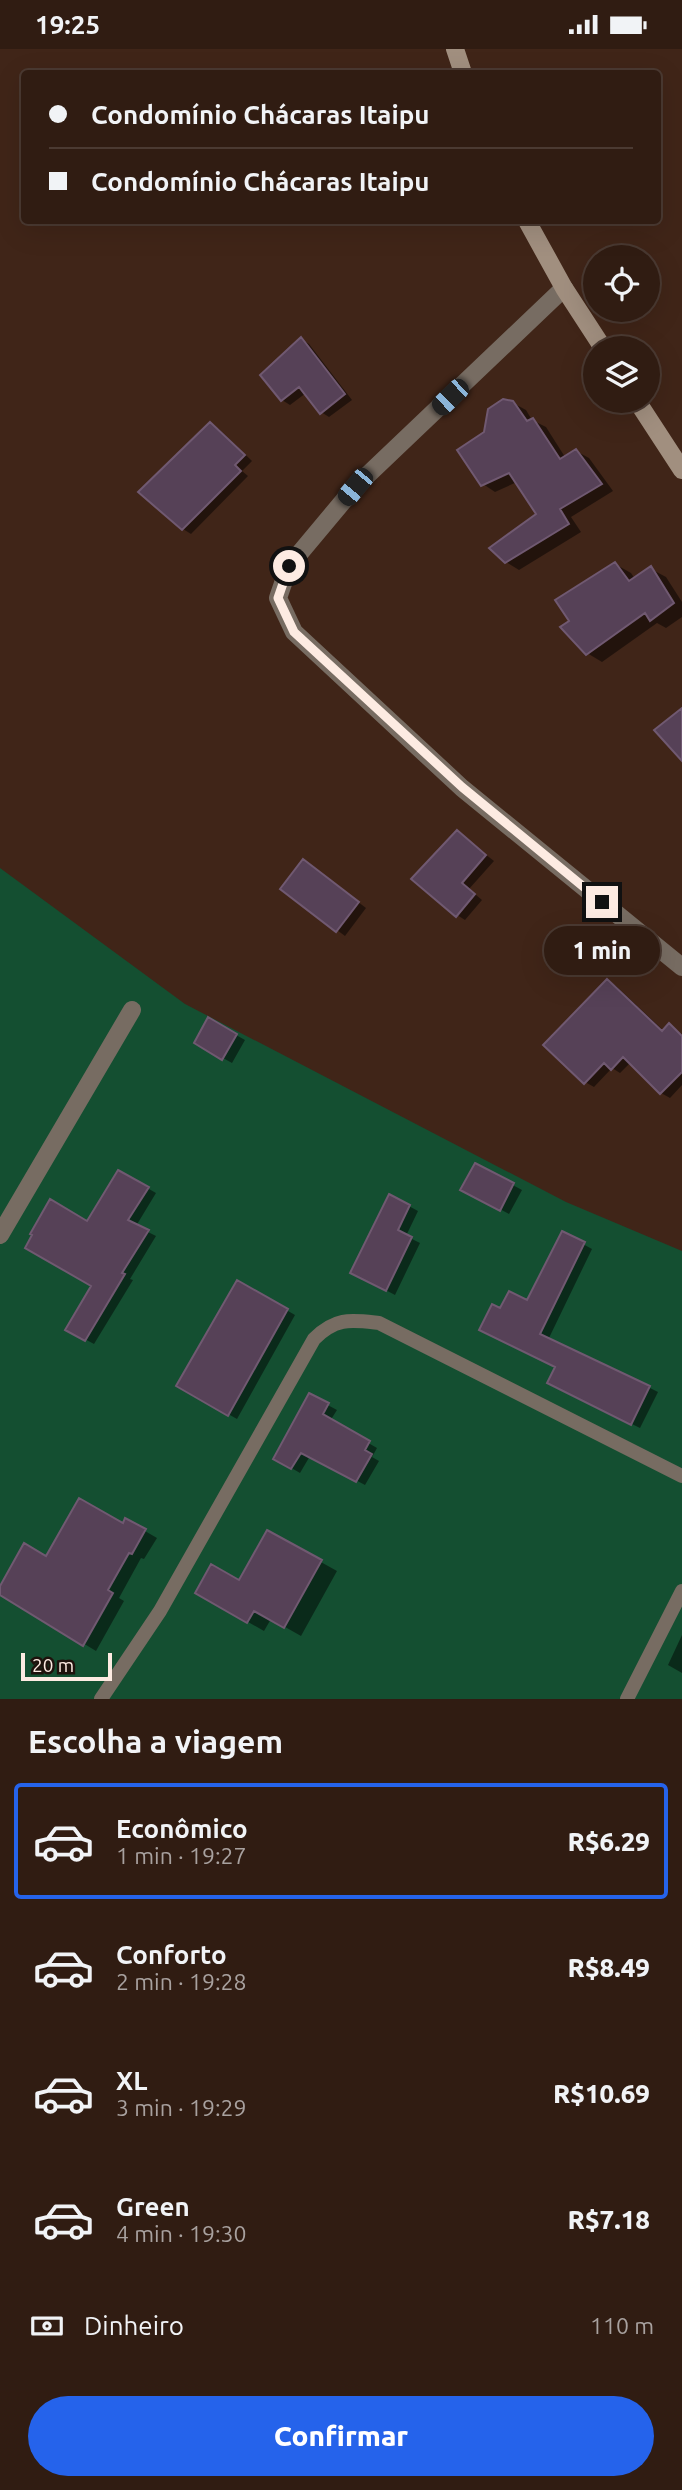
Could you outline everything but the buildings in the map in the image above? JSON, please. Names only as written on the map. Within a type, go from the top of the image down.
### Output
[{"type":"street","points":[[455,49],[462,70]]},
{"type":"street","points":[[529,224],[564,288],[595,336]]},
{"type":"street","points":[[564,288],[355,487],[289,566],[278,598],[294,632],[462,787],[682,967]]},
{"type":"street","points":[[645,413],[682,470]]},
{"type":"street","points":[[0,1235],[132,1010]]},
{"type":"lane","points":[[102,1699],[160,1611],[314,1339],[325,1328],[340,1321],[355,1320],[379,1324],[682,1476]]},
{"type":"lane","points":[[627,1699],[682,1591]]},
{"type":"green space","points":[[0,868],[185,1004],[566,1202],[682,1251],[682,1699],[0,1699]]},
{"type":"route","points":[[289,566],[278,598],[294,632],[462,787],[602,902]]}]
